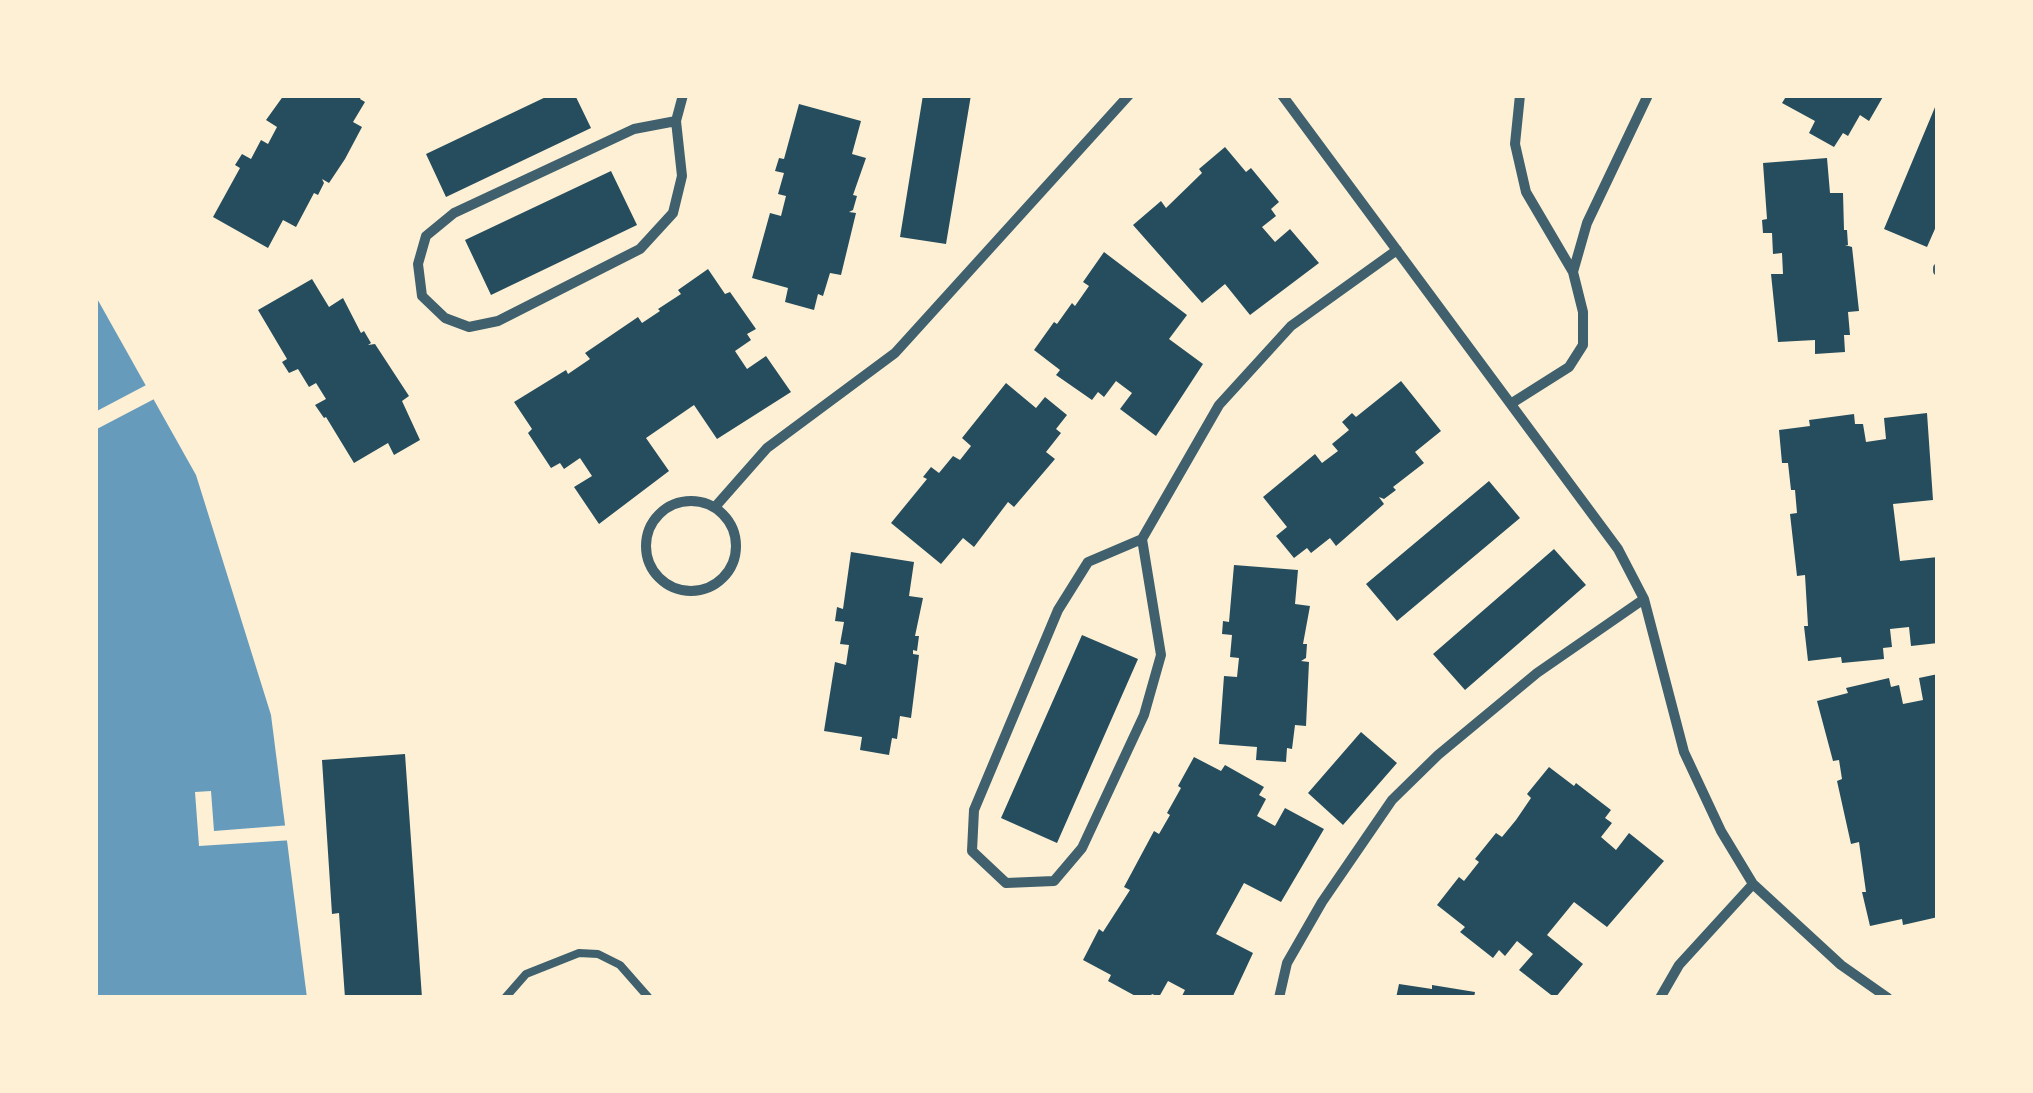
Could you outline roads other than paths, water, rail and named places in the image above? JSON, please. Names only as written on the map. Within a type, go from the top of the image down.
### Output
[{"type":"street","points":[[676,121],[634,129],[454,212],[426,236],[418,264],[422,296],[445,318],[469,327],[498,322],[640,249],[673,213],[682,176],[676,121],[683,95]]},
{"type":"street","points":[[716,507],[767,448],[895,353],[1129,95]]},
{"type":"street","points":[[1282,95],[1618,549],[1644,599],[1684,752],[1753,884],[1840,965],[1888,998]]},
{"type":"street","points":[[1512,403],[1569,367],[1583,345],[1583,312],[1573,272],[1526,192],[1515,144],[1520,95]]},
{"type":"street","points":[[1573,272],[1587,223],[1648,95]]},
{"type":"street","points":[[1142,539],[1161,655],[1144,715],[1082,848],[1054,881],[1006,883],[972,851],[974,810],[1058,610],[1088,562],[1142,539],[1219,405],[1291,326],[1398,250]]},
{"type":"street","points":[[692,500],[716,507],[732,524],[737,547],[731,570],[714,586],[690,592],[667,585],[651,568],[646,545],[652,522],[670,505],[692,500]]},
{"type":"street","points":[[1280,998],[1287,963],[1322,902],[1392,800],[1438,754],[1537,673],[1644,599]]},
{"type":"street","points":[[1660,998],[1679,965],[1753,884]]},
{"type":"lane","points":[[505,998],[526,974],[579,954],[598,954],[620,964],[649,998]]},
{"type":"water","points":[[95,295],[196,475],[271,715],[307,998],[95,998]]}]
